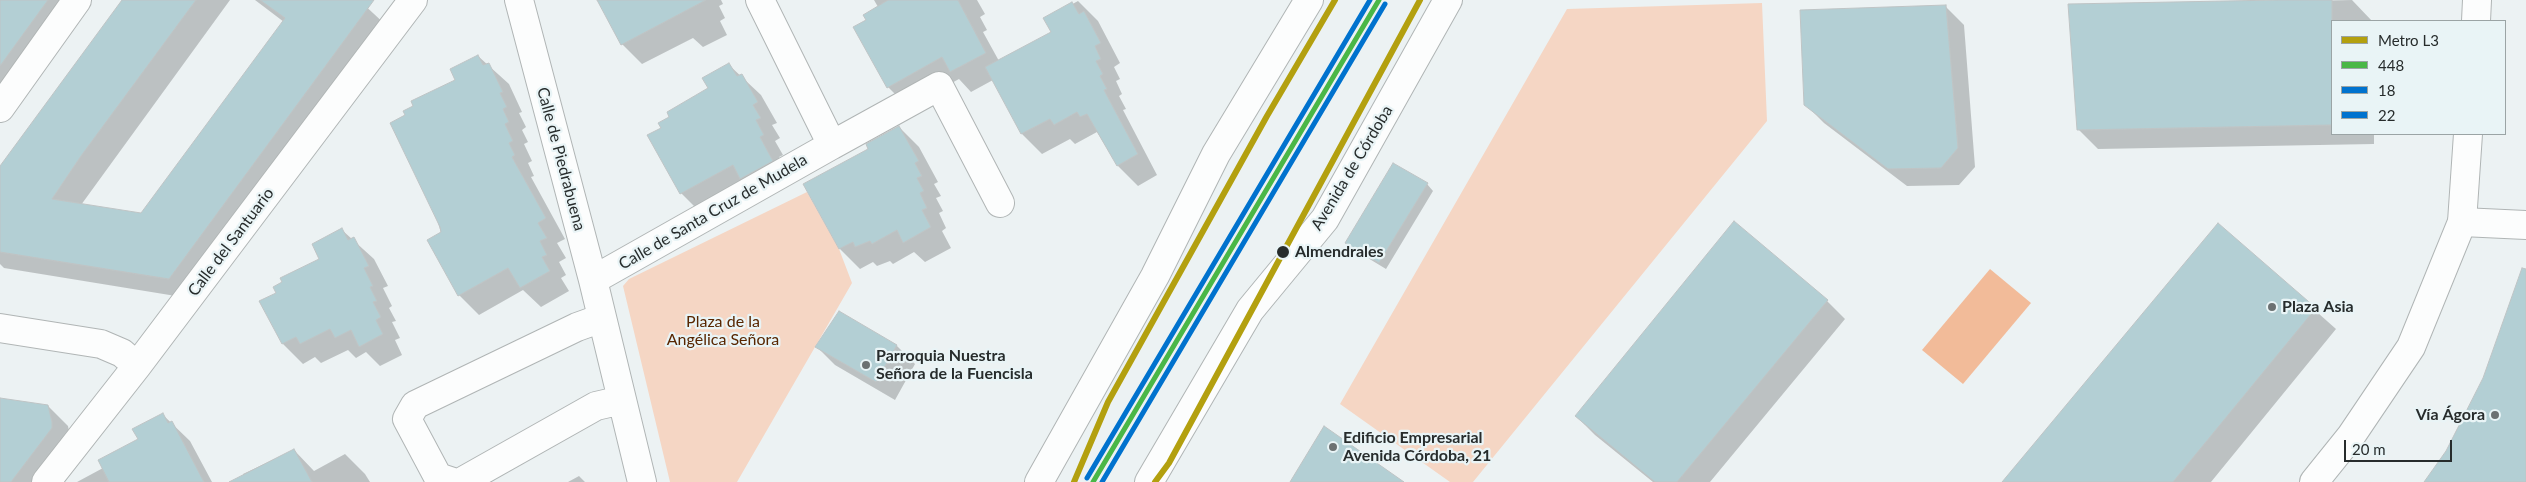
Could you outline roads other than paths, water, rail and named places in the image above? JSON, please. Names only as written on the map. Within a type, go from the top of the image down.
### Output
[{"type":"street","points":[[0,108],[77,0]]},
{"type":"street","name":"Calle del Santuario","points":[[46,482],[137,366],[414,0]]},
{"type":"street","name":"Calle de Piedrabuena","points":[[519,0],[594,280],[642,482]]},
{"type":"street","points":[[760,0],[832,145]]},
{"type":"street","points":[[1039,482],[1155,276],[1216,154],[1308,0]]},
{"type":"street","name":"Avenida de Córdoba","points":[[1149,482],[1250,310],[1325,219],[1448,0]]},
{"type":"street","points":[[2476,20],[2477,0]]},
{"type":"street","name":"Calle de Santa Cruz de Mudela","points":[[594,280],[939,86],[1000,203]]},
{"type":"street","points":[[2314,482],[2351,436],[2411,347],[2462,222],[2468,135]]},
{"type":"street","points":[[2462,222],[2526,225]]},
{"type":"street","points":[[453,482],[438,477],[407,419],[415,406],[577,327],[602,318]]},
{"type":"street","points":[[0,328],[101,344],[122,353],[137,366]]},
{"type":"street","points":[[461,482],[596,406],[622,400]]},
{"type":"metro line","name":"L3","points":[[1074,482],[1108,402],[1267,116],[1335,0]]},
{"type":"metro line","name":"L3","points":[[1155,482],[1169,463],[1420,0]]},
{"type":"place","name":"Almendrales","points":[[1283,252]]},
{"type":"place","name":"Plaza Asia","points":[[2272,307]]},
{"type":"place","name":"Parroquia Nuestra Señora de la Fuencisla","points":[[866,365]]},
{"type":"place","name":"Vía Ágora","points":[[2495,415]]},
{"type":"place","name":"Edificio Empresarial Avenida Córdoba, 21","points":[[1333,447]]},
{"type":"park label","name":"Plaza de la Angélica Señora","points":[[723,331]]}]
